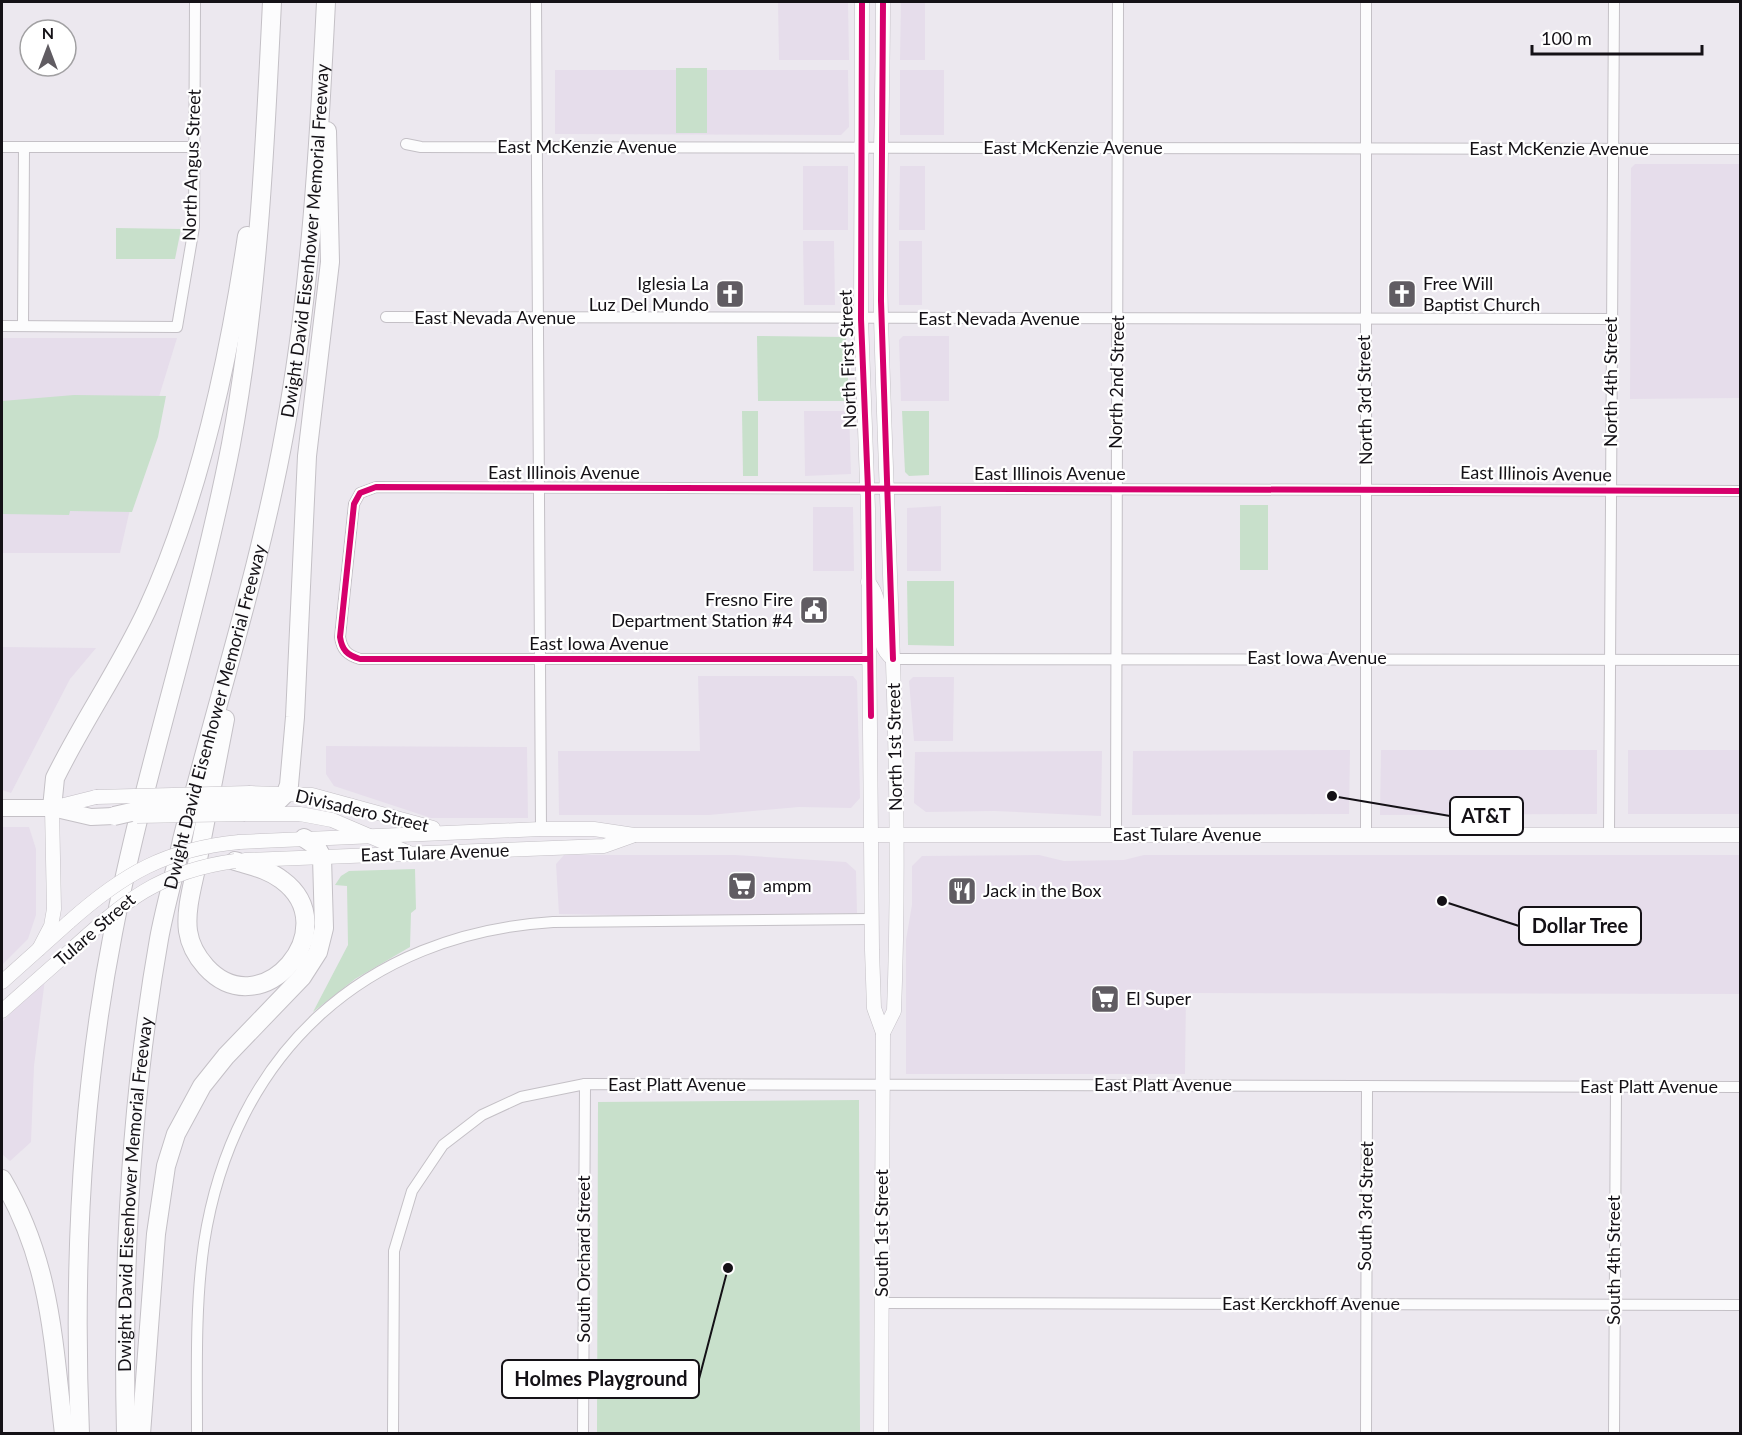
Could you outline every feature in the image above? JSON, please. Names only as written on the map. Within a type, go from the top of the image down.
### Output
[{"type":"highway","points":[[52,808],[56,778],[121,660],[163,573],[198,463],[229,339],[244,258],[272,2]]},
{"type":"highway","points":[[80,1434],[78,1283],[81,1185],[99,1016],[130,849],[200,577],[230,447],[244,367],[264,172],[272,2]]},
{"type":"highway","points":[[114,816],[162,805],[274,803],[286,793],[295,717],[307,456],[330,262],[325,10]]},
{"type":"highway","name":"Dwight David Eisenhower Memorial Freeway","points":[[126,1434],[124,1347],[126,1245],[138,1089],[159,937],[199,771],[249,591],[285,430],[306,289],[325,10]]},
{"type":"highway","points":[[240,862],[275,875],[289,886],[302,908],[305,925],[302,945],[285,971],[264,983],[243,986],[214,976],[195,952],[188,926],[190,899],[249,591]]},
{"type":"highway","points":[[141,1434],[156,1234],[160,1197],[169,1155],[188,1108],[202,1086],[315,959],[324,928],[322,857],[316,846],[304,838]]},
{"type":"highway","points":[[2,1179],[25,1222],[41,1269],[50,1312],[64,1434]]},
{"type":"main road","name":"North First Street","points":[[862,2],[861,319],[868,489],[871,716]]},
{"type":"main road","name":"North First Street","points":[[883,2],[881,319],[893,659]]},
{"type":"main road","points":[[868,582],[879,598],[882,648],[893,659]]},
{"type":"main road","name":"North 1st Street","points":[[893,659],[897,835]]},
{"type":"main road","name":"North 1st Street","points":[[871,716],[872,835]]},
{"type":"main road","name":"Divisadero Street","points":[[286,793],[312,795],[396,820],[456,832]]},
{"type":"main road","name":"Divisadero Street","points":[[52,808],[96,797],[247,804],[317,816],[345,824],[404,852],[420,855]]},
{"type":"main road","name":"Divisadero Street","points":[[2,808],[52,808],[91,817],[114,816]]},
{"type":"main road","points":[[39,949],[51,926],[54,909],[52,808]]},
{"type":"main road","points":[[471,852],[495,842],[524,840],[541,829]]},
{"type":"main road","name":"East Tulare Avenue","points":[[240,842],[541,829],[610,831],[634,835],[1740,835]]},
{"type":"main road","points":[[546,848],[554,839],[590,837],[610,831]]},
{"type":"main road","name":"East Tulare Avenue","points":[[240,862],[604,846],[634,835]]},
{"type":"main road","name":"South 1st Street","points":[[872,835],[871,919],[874,1008],[883,1033],[881,1434]]},
{"type":"main road","name":"South 1st Street","points":[[883,1033],[894,1011],[897,835]]},
{"type":"main road","name":"Tulare Street","points":[[2,982],[69,921],[115,884],[152,862],[190,849],[240,842]]},
{"type":"main road","name":"Tulare Street","points":[[2,1011],[140,892],[188,870],[240,862]]},
{"type":"street","name":"North Angus Street","points":[[23,326],[177,327],[194,227],[195,2]]},
{"type":"street","points":[[536,2],[541,829]]},
{"type":"street","name":"North 2nd Street","points":[[1116,835],[1118,2]]},
{"type":"street","name":"North 3rd Street","points":[[1366,2],[1366,835]]},
{"type":"street","name":"North 4th Street","points":[[1609,835],[1614,2]]},
{"type":"street","name":"East McKenzie Avenue","points":[[406,144],[421,147],[1740,149]]},
{"type":"street","points":[[2,147],[195,147]]},
{"type":"street","points":[[2,326],[23,326],[24,147]]},
{"type":"street","name":"East Nevada Avenue","points":[[386,317],[1612,319]]},
{"type":"street","name":"East Illinois Avenue","points":[[340,637],[354,504],[360,493],[376,487],[887,490],[1366,487],[1740,491]]},
{"type":"street","name":"East Iowa Avenue","points":[[340,637],[344,650],[360,659],[870,659]]},
{"type":"street","name":"East Iowa Avenue","points":[[893,659],[1740,660]]},
{"type":"street","points":[[197,1434],[201,1273],[204,1244],[218,1178],[237,1127],[275,1064],[322,1012],[349,990],[407,956],[452,938],[505,926],[553,922],[871,919]]},
{"type":"street","name":"East Platt Avenue","points":[[393,1434],[394,1251],[412,1191],[443,1145],[482,1115],[521,1097],[585,1084],[1740,1087]]},
{"type":"street","name":"South Orchard Street","points":[[583,1434],[585,1084]]},
{"type":"street","name":"South 3rd Street","points":[[1366,1434],[1367,1086]]},
{"type":"street","name":"South 4th Street","points":[[1614,1434],[1616,1087]]},
{"type":"street","name":"East Kerckhoff Avenue","points":[[882,1303],[1740,1305]]},
{"type":"shaded area","points":[[778,2],[848,2],[849,60],[779,60]]},
{"type":"shaded area","points":[[901,2],[925,2],[925,60],[900,60]]},
{"type":"shaded area","points":[[555,70],[848,70],[849,127],[841,135],[555,134]]},
{"type":"shaded area","points":[[900,70],[944,70],[944,135],[900,135]]},
{"type":"shaded area","points":[[1635,164],[1740,164],[1740,398],[1630,399],[1631,168]]},
{"type":"shaded area","points":[[803,166],[848,166],[848,230],[803,230]]},
{"type":"shaded area","points":[[900,166],[925,166],[925,230],[899,230]]},
{"type":"shaded area","points":[[803,241],[834,241],[835,305],[804,305]]},
{"type":"shaded area","points":[[899,241],[922,241],[922,305],[899,305]]},
{"type":"shaded area","points":[[903,336],[949,336],[949,401],[901,401],[899,340]]},
{"type":"shaded area","points":[[2,338],[177,338],[146,439],[120,553],[2,553]]},
{"type":"shaded area","points":[[804,411],[849,411],[851,474],[805,476]]},
{"type":"shaded area","points":[[941,506],[941,571],[907,571],[907,508]]},
{"type":"shaded area","points":[[813,507],[853,507],[854,571],[813,571]]},
{"type":"shaded area","points":[[2,647],[96,648],[70,679],[11,793],[2,790]]},
{"type":"shaded area","points":[[698,676],[853,676],[857,681],[860,798],[851,808],[799,807],[709,815],[559,815],[558,751],[700,751]]},
{"type":"shaded area","points":[[913,677],[954,677],[953,741],[914,741],[909,681]]},
{"type":"shaded area","points":[[326,746],[527,747],[528,818],[431,818],[334,786],[326,774]]},
{"type":"shaded area","points":[[1350,750],[1349,814],[1132,815],[1133,751]]},
{"type":"shaded area","points":[[1381,750],[1597,750],[1597,814],[1380,815]]},
{"type":"shaded area","points":[[1628,750],[1740,750],[1740,814],[1628,814]]},
{"type":"shaded area","points":[[1102,751],[1101,816],[994,811],[926,812],[914,803],[915,752]]},
{"type":"shaded area","points":[[2,827],[29,827],[36,849],[36,915],[28,939],[2,965]]},
{"type":"shaded area","points":[[564,855],[735,855],[846,862],[856,871],[857,913],[674,916],[559,914],[556,864]]},
{"type":"shaded area","points":[[1039,855],[1064,861],[1124,860],[1144,855],[1740,855],[1740,994],[1186,993],[1185,1074],[906,1074],[906,940],[912,905],[912,866],[922,856]]},
{"type":"shaded area","points":[[45,979],[34,1066],[31,1142],[10,1161],[2,1154],[2,1022]]},
{"type":"green space","points":[[676,68],[707,68],[707,133],[676,133]]},
{"type":"green space","points":[[116,228],[181,229],[175,259],[116,259]]},
{"type":"green space","points":[[757,336],[846,337],[849,401],[758,401]]},
{"type":"green space","points":[[74,395],[166,396],[158,437],[132,512],[70,511],[69,515],[2,514],[2,401]]},
{"type":"green space","points":[[742,411],[758,411],[758,476],[743,476]]},
{"type":"green space","points":[[902,411],[929,411],[929,475],[909,476],[905,472]]},
{"type":"green space","points":[[1240,505],[1268,505],[1268,570],[1240,570]]},
{"type":"green space","points":[[907,581],[954,581],[954,646],[908,645]]},
{"type":"green space","points":[[415,869],[416,909],[411,913],[410,947],[355,979],[313,1012],[348,945],[347,886],[335,885],[341,876],[349,871]]},
{"type":"green space","points":[[859,1100],[860,1433],[597,1433],[598,1102]]},
{"type":"cycle path","points":[[862,2],[861,319],[868,489],[871,716]]},
{"type":"cycle path","points":[[883,2],[881,301],[893,659]]},
{"type":"cycle path","points":[[870,659],[360,659],[346,651],[340,637],[354,504],[360,493],[376,487],[1740,491]]},
{"type":"place","name":"Iglesia La Luz Del Mundo","points":[[730,294]]},
{"type":"place","name":"Free Will Baptist Church","points":[[1402,294]]},
{"type":"place","name":"Fresno Fire Department Station #4","points":[[814,610]]},
{"type":"place","name":"AT&T","points":[[1332,796]]},
{"type":"place","name":"ampm","points":[[742,886]]},
{"type":"place","name":"Jack in the Box","points":[[962,891]]},
{"type":"place","name":"Dollar Tree","points":[[1442,901]]},
{"type":"place","name":"El Super","points":[[1105,999]]},
{"type":"place","name":"Holmes Playground","points":[[728,1268]]}]
